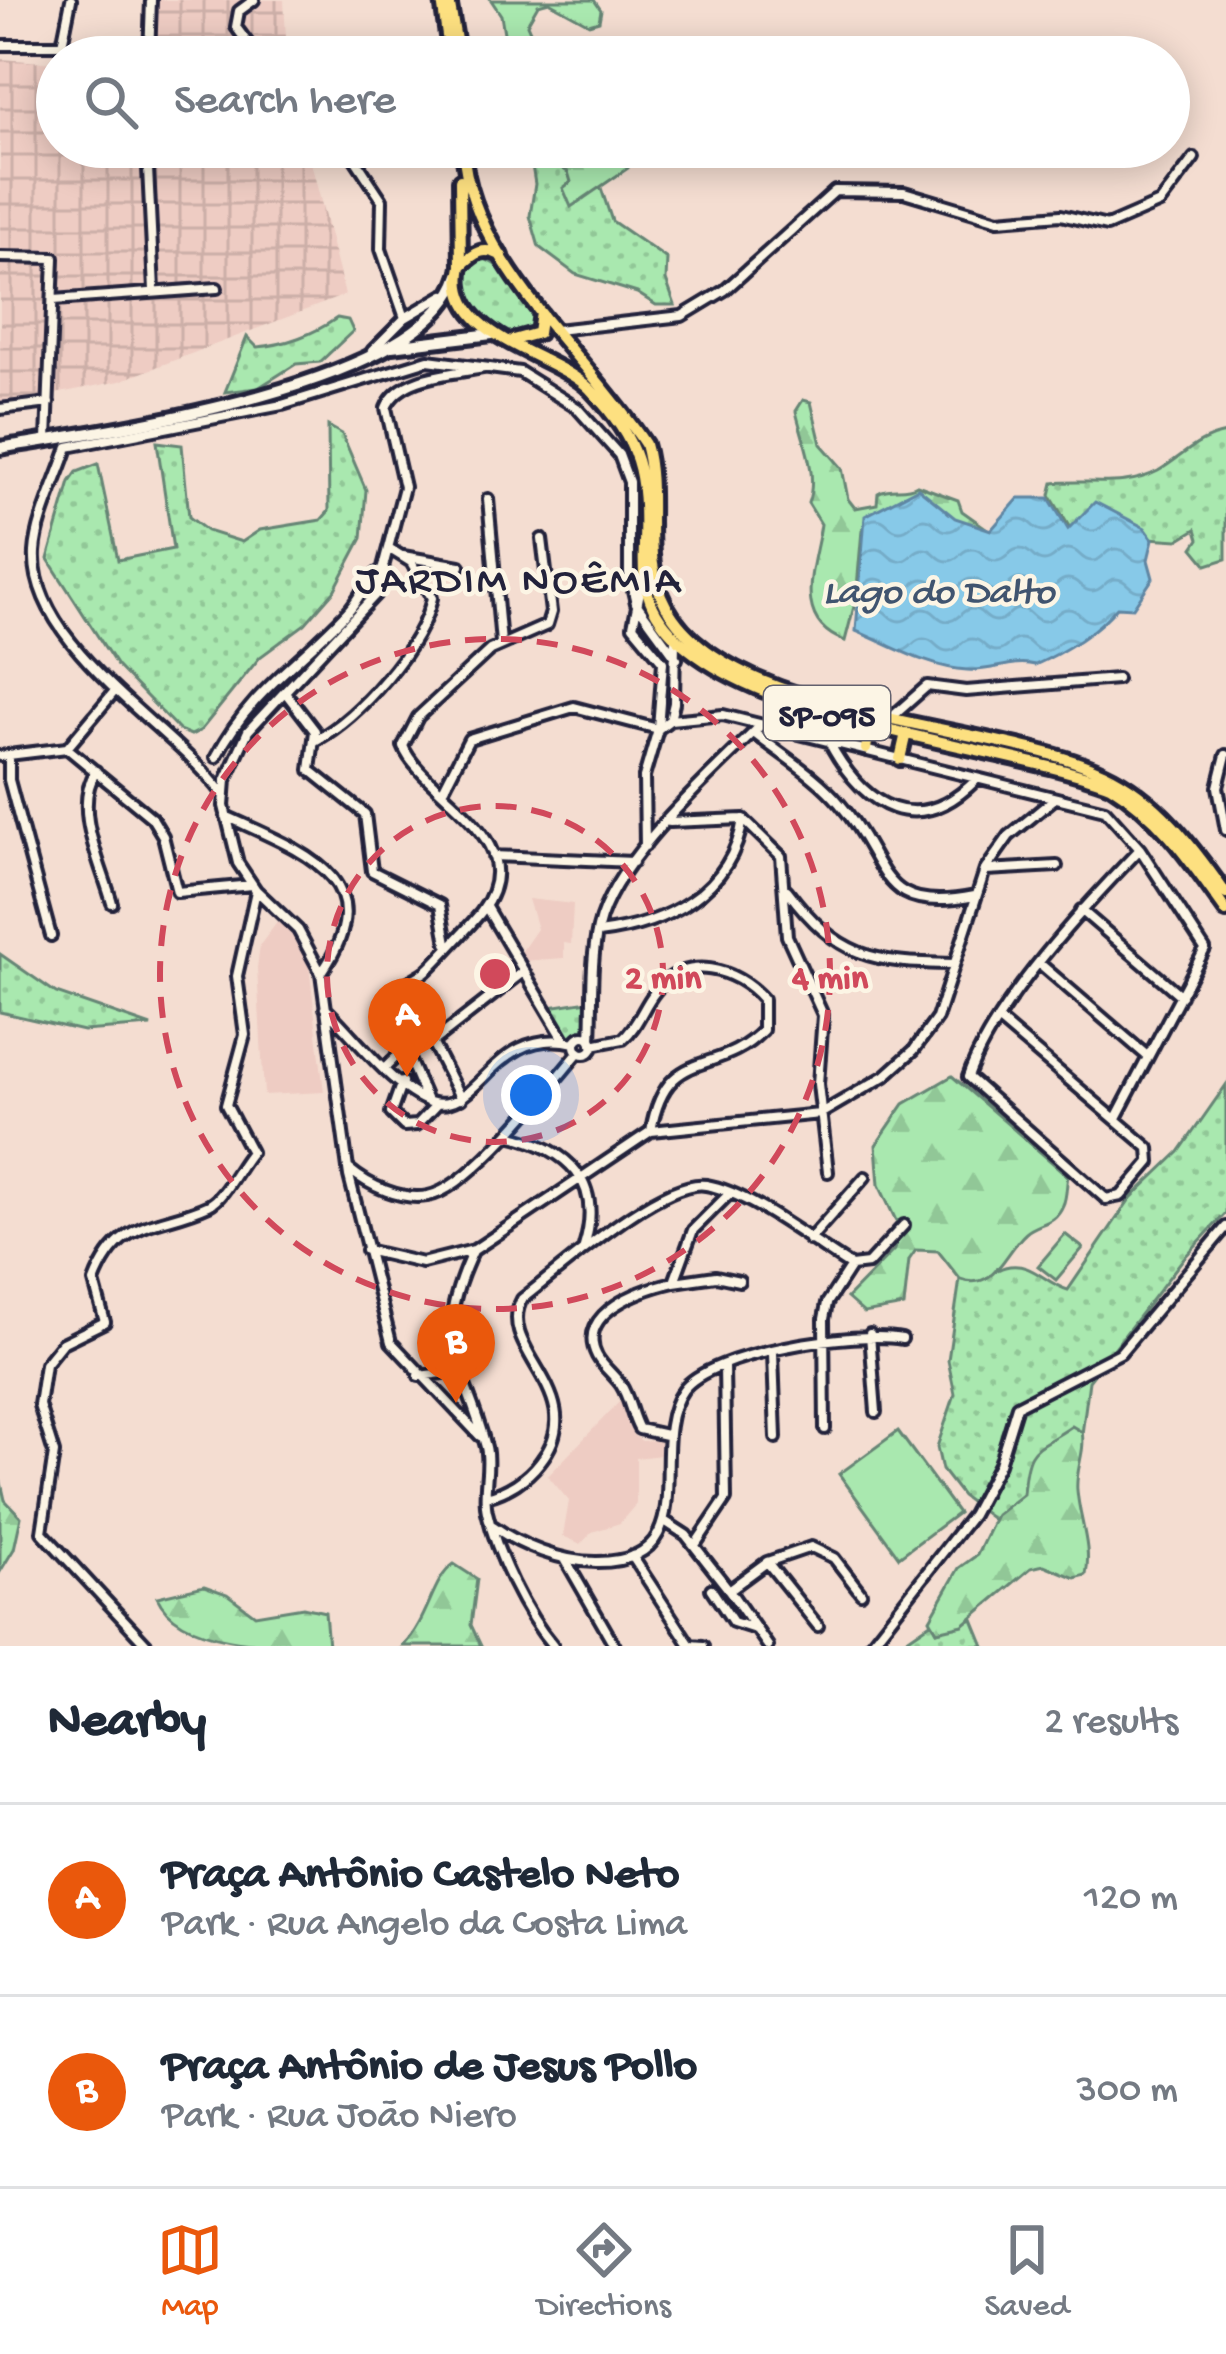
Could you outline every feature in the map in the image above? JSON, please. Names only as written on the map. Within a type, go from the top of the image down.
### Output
[{"type":"main road","points":[[442,0],[449,36]]},
{"type":"main road","points":[[442,0],[453,36]]},
{"type":"main road","name":"SP-095","points":[[461,168],[460,270],[472,312],[498,336]]},
{"type":"main road","name":"SP-095","points":[[464,168],[472,205],[505,258],[645,444],[652,477],[656,585],[681,630],[734,665],[787,689],[1110,785],[1145,807],[1170,833],[1226,910]]},
{"type":"main road","points":[[0,448],[47,440],[70,442],[264,399],[377,350],[440,310],[460,270],[480,250],[505,258]]},
{"type":"main road","points":[[377,350],[498,336],[531,339],[541,326],[541,310]]},
{"type":"main road","points":[[498,336],[575,375],[632,440],[646,499],[643,577],[655,612],[675,638]]},
{"type":"main road","name":"SP-095","points":[[675,638],[773,695],[870,724],[909,728],[1104,773],[1164,816],[1226,894]]},
{"type":"main road","points":[[866,749],[870,724]]},
{"type":"main road","points":[[900,759],[909,728]]},
{"type":"street","points":[[66,36],[70,0]]},
{"type":"street","points":[[150,36],[151,0]]},
{"type":"street","points":[[243,36],[236,27],[239,11],[254,0]]},
{"type":"street","points":[[0,45],[36,46]]},
{"type":"street","points":[[1190,163],[1194,158]]},
{"type":"street","points":[[148,168],[154,290]]},
{"type":"street","points":[[361,168],[382,200],[381,248],[405,318]]},
{"type":"street","points":[[556,330],[682,316],[725,290],[835,191],[904,192],[998,220],[1061,215],[1108,226],[1160,203],[1186,168]]},
{"type":"street","points":[[0,257],[54,258],[47,440]]},
{"type":"street","points":[[54,300],[217,288]]},
{"type":"street","points":[[377,350],[405,318],[454,289]]},
{"type":"street","points":[[223,794],[205,772],[114,692],[70,638],[42,592],[35,548],[70,442],[282,404],[401,365],[462,361],[520,372],[543,383],[586,416],[619,455],[629,482],[629,573],[636,603],[677,659]]},
{"type":"street","points":[[480,1436],[391,1342],[348,1168],[321,973],[298,930],[254,887],[238,863],[223,794],[248,731],[372,603],[404,488],[386,408],[391,395],[403,387],[484,368]]},
{"type":"street","points":[[0,409],[50,403]]},
{"type":"street","points":[[488,499],[501,643]]},
{"type":"street","points":[[542,539],[550,620],[541,632],[501,643],[409,729],[403,746],[412,770],[444,788],[477,826],[493,856],[486,906],[523,972],[573,1045]]},
{"type":"street","points":[[314,741],[402,661],[424,631],[432,598],[411,562],[390,549]]},
{"type":"street","points":[[401,556],[460,566]]},
{"type":"street","points":[[216,758],[252,698],[331,628],[369,578],[385,568]]},
{"type":"street","points":[[643,577],[633,626],[639,639],[663,662],[658,729],[644,777],[645,847]]},
{"type":"street","points":[[670,720],[675,638]]},
{"type":"street","points":[[890,718],[912,694],[927,686],[983,690],[1117,679]]},
{"type":"street","points":[[51,936],[4,758],[67,748],[114,692]]},
{"type":"street","points":[[285,692],[310,720],[314,741],[310,770],[365,814],[372,871],[440,905],[448,930],[446,945]]},
{"type":"street","points":[[909,728],[912,694]]},
{"type":"street","points":[[444,788],[469,739],[546,714],[578,708],[658,729]]},
{"type":"street","points":[[658,729],[670,720],[723,715],[1105,810],[1140,849],[1205,949],[1116,1118]]},
{"type":"street","points":[[592,1042],[598,933],[633,862],[762,724]]},
{"type":"street","points":[[754,733],[832,794],[894,889],[928,902],[976,896]]},
{"type":"street","points":[[829,742],[852,781],[905,813],[938,809],[977,779]]},
{"type":"street","points":[[67,748],[152,818],[163,836],[176,892],[254,887]]},
{"type":"street","points":[[1226,755],[1218,787],[1226,830]]},
{"type":"street","points":[[96,771],[86,786],[85,805],[112,903]]},
{"type":"street","points":[[205,772],[226,780]]},
{"type":"street","points":[[365,1250],[418,1263],[473,1250],[651,1131],[820,1114],[885,1076],[914,1050],[937,1018],[985,870],[1009,836],[1054,799]]},
{"type":"street","points":[[226,816],[289,845],[339,882],[348,905],[348,928],[321,973]]},
{"type":"street","points":[[670,822],[743,819],[778,850],[786,889],[787,936],[823,1015],[817,1056],[828,1172]]},
{"type":"street","points":[[598,933],[654,924],[716,882],[741,836],[743,819]]},
{"type":"street","points":[[1000,1022],[1116,1118],[1152,1157],[1112,1201],[970,1083],[969,1071],[1000,1022],[1040,964],[1081,910],[1140,849]]},
{"type":"street","points":[[493,856],[633,862]]},
{"type":"street","points":[[985,870],[1058,866]]},
{"type":"street","points":[[148,1646],[42,1532],[54,1440],[39,1405],[40,1384],[54,1349],[105,1322],[94,1282],[108,1257],[152,1220],[215,1200],[250,1152],[252,1147],[226,1105],[244,1035],[237,976],[254,887]]},
{"type":"street","points":[[786,889],[830,940],[864,958],[954,964]]},
{"type":"street","points":[[432,1102],[402,1051],[387,1008],[402,984],[428,970],[486,906]]},
{"type":"street","points":[[1081,910],[1181,996]]},
{"type":"street","points":[[1040,964],[1146,1055]]},
{"type":"street","points":[[348,1168],[375,1186],[411,1196],[434,1195],[508,1135],[581,1036],[592,1042],[623,1040],[657,989],[686,971],[731,973],[763,999],[763,1030],[750,1044],[676,1073],[660,1096],[651,1131]]},
{"type":"street","points":[[433,1042],[523,972]]},
{"type":"street","points":[[402,984],[461,1099]]},
{"type":"street","points":[[323,1006],[385,1068],[432,1102],[461,1099],[520,1044],[573,1045]]},
{"type":"street","points":[[329,1046],[336,1036],[348,1033]]},
{"type":"street","points":[[385,1068],[402,1051]]},
{"type":"street","points":[[402,1082],[391,1112],[404,1126],[417,1125],[432,1102]]},
{"type":"street","points":[[508,1135],[536,1142],[573,1162],[586,1178],[591,1227],[584,1249]]},
{"type":"street","points":[[809,1240],[865,1177]]},
{"type":"street","points":[[486,1497],[525,1478],[552,1444],[557,1417],[551,1392],[516,1330],[516,1310],[522,1299],[656,1195],[700,1184],[730,1193],[850,1266],[868,1264],[904,1225]]},
{"type":"street","points":[[674,1282],[693,1230],[730,1193]]},
{"type":"street","points":[[869,1646],[972,1515],[999,1464],[1017,1406],[1098,1360],[1120,1353],[1226,1227]]},
{"type":"street","points":[[473,1250],[448,1326],[452,1353],[486,1449],[486,1497],[493,1526],[513,1577],[553,1646]]},
{"type":"street","points":[[447,1257],[462,1274]]},
{"type":"street","points":[[825,1429],[821,1341],[827,1303],[850,1266]]},
{"type":"street","points":[[666,1435],[640,1429],[624,1389],[596,1355],[592,1340],[605,1312],[674,1282],[716,1276],[739,1281]]},
{"type":"street","points":[[493,1526],[565,1558],[600,1562],[632,1556],[665,1522],[670,1489],[666,1435],[685,1386],[724,1365],[821,1341],[870,1334],[902,1339]]},
{"type":"street","points":[[870,1334],[876,1412]]},
{"type":"street","points":[[419,1376],[443,1372],[452,1353]]},
{"type":"street","points":[[772,1353],[776,1438]]},
{"type":"street","points":[[695,1545],[726,1499],[724,1365]]},
{"type":"street","points":[[665,1522],[695,1545],[768,1646]]},
{"type":"street","points":[[729,1590],[767,1562],[795,1550],[818,1550],[834,1558],[861,1593]]},
{"type":"street","points":[[632,1556],[690,1645],[703,1646]]},
{"type":"street","points":[[565,1558],[616,1646]]},
{"type":"street","points":[[767,1562],[818,1626]]},
{"type":"street","points":[[711,1589],[733,1622],[756,1629]]},
{"type":"shaded area","points":[[158,0],[284,0],[286,36],[157,36]]},
{"type":"shaded area","points":[[0,59],[36,62],[36,168],[312,168],[345,295],[120,381],[0,405]]},
{"type":"shaded area","points":[[528,899],[573,904],[571,944],[564,943],[564,958],[522,961],[519,955],[537,929]]},
{"type":"shaded area","points":[[278,921],[295,931],[308,957],[324,1092],[264,1095],[257,968],[260,945]]},
{"type":"shaded area","points":[[621,1400],[633,1435],[642,1441],[660,1440],[661,1455],[636,1458],[636,1504],[620,1523],[592,1532],[581,1544],[563,1536],[569,1501],[548,1476]]},
{"type":"green space","points":[[491,0],[594,0],[601,10],[599,21],[589,24],[549,2],[538,5],[527,24],[532,36],[504,36],[501,15]]},
{"type":"green space","points":[[532,168],[562,168],[572,182],[600,185],[612,221],[667,259],[666,280],[675,305],[656,305],[637,293],[575,274],[539,247],[530,216]]},
{"type":"green space","points":[[562,168],[628,168],[571,207],[563,188],[571,182]]},
{"type":"green space","points":[[485,259],[518,288],[534,329],[506,338],[473,310],[465,274],[473,262]]},
{"type":"green space","points":[[337,318],[348,320],[353,331],[320,362],[296,364],[258,388],[225,392],[247,337],[257,347],[278,344]]},
{"type":"green space","points":[[803,400],[811,402],[821,444],[842,468],[848,499],[855,508],[877,504],[878,493],[883,491],[917,485],[958,500],[962,511],[989,530],[870,521],[862,530],[856,599],[845,641],[828,632],[811,605],[821,524],[808,503],[811,469],[796,411]]},
{"type":"green space","points":[[328,426],[342,434],[366,490],[362,538],[334,591],[305,624],[260,657],[201,730],[191,735],[179,730],[117,666],[48,559],[70,482],[77,472],[98,464],[118,560],[173,549],[157,442],[182,445],[189,517],[207,531],[242,542],[260,530],[321,520],[329,511]]},
{"type":"green space","points":[[1226,433],[1226,559],[1207,565],[1193,548],[1199,539],[1196,529],[1178,540],[1073,533],[1050,495],[1053,483],[1145,477],[1198,444]]},
{"type":"green space","points":[[0,954],[56,993],[151,1026],[83,1031],[0,1012]]},
{"type":"green space","points":[[588,1001],[585,1030],[571,1039],[549,1007]]},
{"type":"green space","points":[[952,1076],[1068,1176],[1064,1202],[1056,1216],[1026,1233],[982,1280],[960,1279],[938,1251],[916,1250],[909,1260],[904,1306],[864,1313],[847,1298],[894,1250],[900,1229],[879,1185],[876,1145],[904,1104]]},
{"type":"green space","points":[[1226,1085],[1226,1213],[1183,1259],[1089,1381],[1082,1434],[1018,1506],[995,1521],[962,1496],[942,1470],[937,1447],[955,1394],[948,1360],[960,1279],[978,1280],[1014,1266],[1030,1269],[1068,1290],[1130,1199],[1179,1152]]},
{"type":"green space","points":[[1065,1234],[1083,1248],[1056,1280],[1038,1266]]},
{"type":"green space","points":[[1072,1426],[1082,1432],[1083,1439],[1077,1483],[1086,1575],[1075,1578],[1044,1565],[1031,1568],[963,1625],[937,1631],[930,1619],[959,1568],[977,1555],[996,1515],[1023,1494],[1031,1456]]},
{"type":"green space","points":[[898,1431],[958,1513],[899,1557],[839,1474]]},
{"type":"green space","points":[[0,1478],[5,1500],[21,1517],[14,1549],[0,1572]]},
{"type":"green space","points":[[454,1564],[477,1579],[471,1625],[481,1646],[403,1646],[440,1579]]},
{"type":"green space","points":[[204,1586],[227,1594],[255,1615],[303,1607],[325,1612],[328,1646],[255,1643],[206,1634],[168,1613],[157,1597]]},
{"type":"green space","points":[[973,1619],[984,1646],[897,1646],[932,1622],[937,1631]]},
{"type":"water","name":"Lago do Dalto","points":[[918,488],[955,518],[991,530],[1019,498],[1049,498],[1068,529],[1095,502],[1145,528],[1153,539],[1148,560],[1153,578],[1133,608],[1117,607],[1080,640],[1035,665],[967,670],[924,660],[856,631],[865,516]]},
{"type":"place","name":"Praça Antônio Castelo Neto","points":[[407,1077]]},
{"type":"place","name":"Praça Antônio de Jesus Pollo","points":[[456,1403]]},
{"type":"district","name":"JARDIM NOÊMIA","points":[[519,576]]}]
